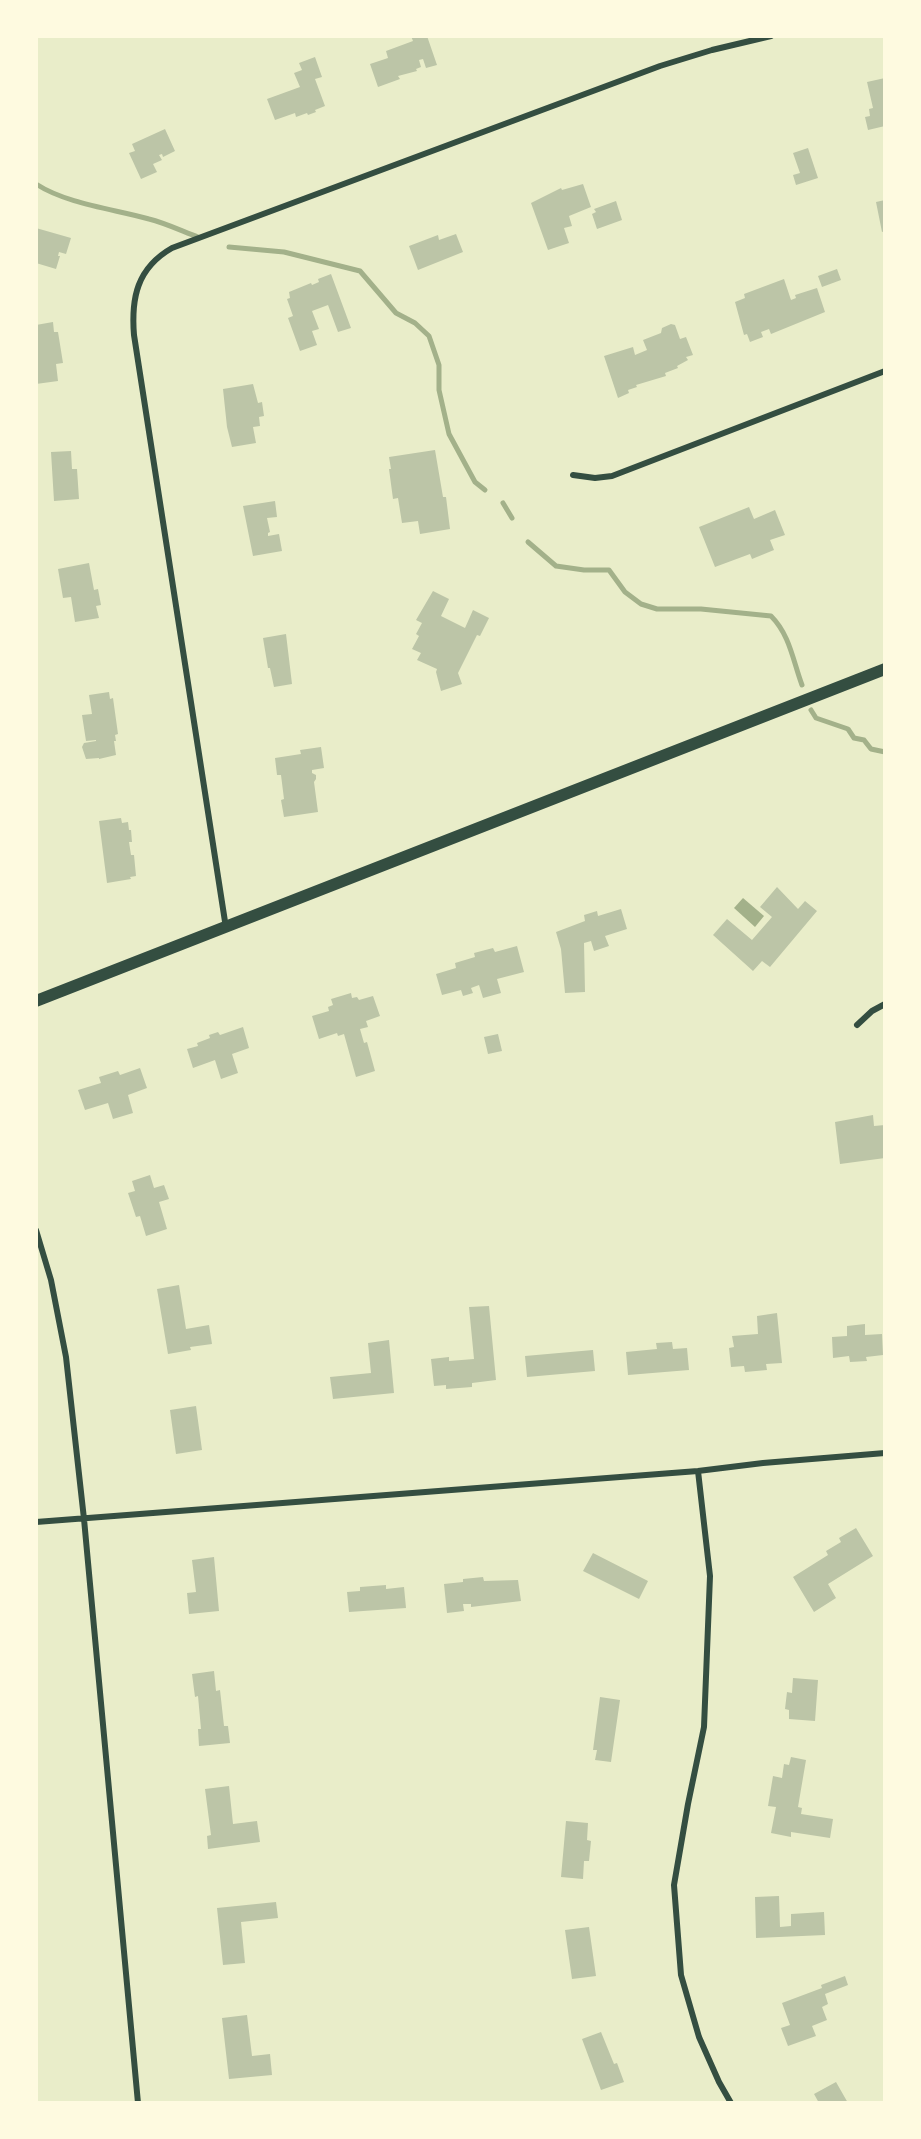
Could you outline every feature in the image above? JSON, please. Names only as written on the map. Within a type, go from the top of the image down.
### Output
[{"type":"main road","points":[[36,1001],[885,669]]},
{"type":"street","points":[[226,928],[133,320],[137,291],[148,268],[162,254],[208,235],[660,66],[712,50],[771,36]]},
{"type":"street","points":[[573,475],[596,478],[612,476],[885,371]]},
{"type":"street","points":[[857,1025],[872,1011],[885,1004]]},
{"type":"street","points":[[36,1230],[60,1320],[84,1519],[138,2103]]},
{"type":"street","points":[[36,1522],[698,1471],[885,1453]]},
{"type":"street","points":[[698,1471],[710,1576],[704,1727],[674,1885],[681,1976],[699,2037],[731,2103]]},
{"type":"shaded area","points":[[743,898],[764,916],[755,927],[734,908]]},
{"type":"building","points":[[411,36],[427,36],[437,65],[426,68],[423,59],[419,60],[421,67],[416,69],[417,71],[398,76],[400,79],[378,87],[370,64],[388,58],[386,51],[413,41]]},
{"type":"building","points":[[315,57],[322,77],[315,79],[325,106],[308,115],[307,113],[296,117],[295,113],[275,120],[267,99],[300,87],[294,73],[302,70],[299,63]]},
{"type":"building","points":[[885,78],[885,126],[868,130],[865,117],[870,116],[869,109],[873,108],[867,82]]},
{"type":"building","points":[[165,129],[175,151],[163,157],[162,154],[159,155],[162,160],[153,164],[157,172],[141,179],[129,153],[135,151],[132,144]]},
{"type":"building","points":[[808,148],[818,178],[796,185],[793,175],[800,173],[793,153]]},
{"type":"building","points":[[583,184],[591,207],[569,216],[572,226],[564,228],[569,243],[548,250],[531,203],[561,188],[562,190]]},
{"type":"building","points":[[885,200],[885,231],[882,232],[876,202]]},
{"type":"building","points":[[616,201],[622,220],[597,229],[592,214],[596,212],[594,209]]},
{"type":"building","points":[[36,228],[71,238],[66,254],[59,252],[56,269],[36,263]]},
{"type":"building","points":[[456,234],[463,252],[418,270],[409,246],[438,235],[439,240]]},
{"type":"building","points":[[837,269],[841,280],[822,287],[818,276]]},
{"type":"building","points":[[331,274],[351,328],[338,332],[328,305],[312,311],[319,329],[312,331],[317,345],[300,351],[288,318],[293,316],[287,299],[290,298],[289,292],[319,282],[318,279]]},
{"type":"building","points":[[784,279],[791,300],[796,298],[795,295],[817,288],[825,312],[771,334],[769,329],[761,332],[763,337],[750,342],[747,334],[744,335],[735,302],[745,298],[744,294]]},
{"type":"building","points":[[53,322],[54,332],[58,332],[63,363],[56,364],[58,381],[36,384],[36,325]]},
{"type":"building","points":[[671,324],[675,325],[680,339],[686,337],[693,355],[686,357],[688,360],[677,366],[678,368],[665,373],[666,376],[636,385],[637,387],[628,390],[629,393],[618,398],[604,356],[633,347],[635,355],[647,350],[643,340],[661,333],[662,328]]},
{"type":"building","points":[[253,384],[258,403],[262,402],[264,416],[259,417],[260,426],[253,427],[256,443],[232,447],[227,427],[223,389]]},
{"type":"building","points":[[435,450],[443,497],[446,497],[450,529],[420,534],[418,521],[402,523],[398,498],[393,499],[389,457]]},
{"type":"building","points":[[71,451],[72,469],[77,469],[79,499],[54,501],[51,452]]},
{"type":"building","points":[[275,501],[277,517],[267,518],[270,532],[268,536],[279,534],[282,551],[253,556],[243,506]]},
{"type":"building","points":[[749,507],[754,519],[775,510],[785,535],[770,540],[774,550],[752,559],[750,554],[715,567],[699,527]]},
{"type":"building","points":[[89,563],[94,590],[98,589],[101,605],[96,606],[99,618],[75,622],[71,597],[63,598],[58,569]]},
{"type":"building","points":[[433,591],[449,599],[441,616],[465,628],[473,610],[489,618],[480,636],[477,635],[458,673],[462,684],[441,691],[437,669],[417,660],[421,653],[412,649],[419,636],[416,634],[422,623],[416,620]]},
{"type":"building","points":[[286,634],[292,684],[274,687],[263,638]]},
{"type":"building","points":[[109,692],[110,699],[113,698],[118,734],[115,735],[116,741],[114,741],[116,755],[86,759],[82,747],[84,743],[96,740],[86,741],[82,715],[92,714],[89,695]]},
{"type":"building","points":[[321,747],[324,768],[312,770],[312,773],[316,775],[314,782],[318,812],[284,817],[281,775],[277,775],[275,758],[301,754],[300,750]]},
{"type":"building","points":[[121,818],[122,823],[128,822],[129,830],[131,830],[132,842],[129,842],[131,855],[134,855],[136,876],[107,883],[99,821]]},
{"type":"building","points":[[777,887],[798,909],[805,901],[817,911],[770,967],[762,961],[753,971],[713,935],[727,919],[752,940],[772,917],[760,907]]},
{"type":"building","points":[[621,909],[627,929],[605,936],[609,946],[594,951],[591,941],[584,943],[585,992],[565,993],[561,949],[556,932],[585,921],[584,915],[597,911],[598,916]]},
{"type":"building","points":[[517,946],[524,972],[497,979],[501,993],[483,998],[479,985],[471,988],[473,993],[463,996],[461,990],[442,995],[436,974],[456,968],[455,963],[475,957],[474,953],[493,948],[495,952]]},
{"type":"building","points":[[351,993],[352,998],[357,997],[359,1000],[373,996],[380,1016],[366,1021],[368,1027],[360,1029],[364,1043],[367,1042],[375,1071],[356,1077],[344,1034],[338,1036],[337,1033],[319,1039],[312,1016],[329,1011],[328,1007],[333,1005],[331,999]]},
{"type":"building","points":[[243,1027],[249,1048],[232,1054],[238,1073],[221,1079],[215,1060],[193,1068],[187,1049],[198,1046],[197,1043],[210,1038],[209,1035],[218,1032],[220,1035]]},
{"type":"building","points":[[498,1034],[502,1051],[488,1054],[484,1037]]},
{"type":"building","points":[[140,1068],[147,1088],[128,1095],[133,1113],[113,1119],[108,1103],[85,1110],[78,1090],[101,1083],[99,1077],[118,1071],[120,1075]]},
{"type":"building","points":[[873,1115],[874,1126],[885,1125],[885,1158],[840,1164],[835,1122]]},
{"type":"building","points":[[150,1175],[154,1188],[164,1185],[169,1199],[159,1202],[167,1229],[146,1236],[140,1216],[136,1217],[128,1193],[135,1191],[132,1181]]},
{"type":"building","points":[[179,1285],[186,1329],[209,1325],[212,1344],[190,1347],[191,1350],[168,1354],[157,1289]]},
{"type":"building","points":[[489,1306],[496,1380],[472,1383],[472,1387],[446,1389],[446,1385],[434,1386],[431,1359],[449,1357],[449,1361],[474,1359],[469,1307]]},
{"type":"building","points":[[777,1313],[782,1363],[766,1364],[767,1370],[745,1372],[744,1366],[731,1367],[729,1348],[734,1347],[732,1336],[758,1334],[757,1316]]},
{"type":"building","points":[[865,1324],[865,1335],[882,1334],[883,1355],[866,1357],[867,1361],[850,1362],[849,1356],[833,1358],[832,1337],[847,1336],[847,1326]]},
{"type":"building","points":[[389,1340],[394,1393],[333,1399],[330,1377],[371,1373],[368,1343]]},
{"type":"building","points":[[672,1342],[673,1349],[687,1348],[689,1370],[628,1375],[626,1352],[657,1349],[656,1343]]},
{"type":"building","points":[[593,1350],[595,1371],[527,1377],[525,1356]]},
{"type":"building","points":[[196,1406],[202,1450],[176,1454],[170,1410]]},
{"type":"building","points":[[856,1528],[873,1556],[828,1584],[836,1598],[814,1612],[793,1577],[828,1555],[826,1551],[841,1542],[839,1538]]},
{"type":"building","points":[[593,1553],[648,1581],[639,1599],[583,1571]]},
{"type":"building","points":[[214,1557],[219,1611],[189,1614],[187,1593],[196,1592],[192,1560]]},
{"type":"building","points":[[483,1577],[484,1581],[518,1580],[521,1601],[471,1607],[471,1604],[463,1604],[464,1611],[447,1613],[444,1584]]},
{"type":"building","points":[[386,1585],[386,1589],[404,1587],[406,1608],[349,1612],[347,1592],[360,1591],[360,1587]]},
{"type":"building","points":[[214,1671],[216,1691],[220,1690],[224,1726],[228,1726],[230,1743],[199,1746],[198,1729],[201,1729],[198,1696],[195,1697],[192,1674]]},
{"type":"building","points":[[793,1678],[818,1680],[815,1721],[789,1719],[789,1710],[785,1709],[787,1692],[792,1693]]},
{"type":"building","points":[[600,1697],[620,1700],[611,1762],[595,1760],[597,1750],[593,1750]]},
{"type":"building","points":[[791,1757],[806,1760],[798,1807],[802,1808],[801,1814],[833,1819],[830,1838],[791,1832],[791,1837],[771,1833],[776,1807],[768,1806],[773,1776],[782,1778],[784,1764],[789,1765]]},
{"type":"building","points":[[229,1786],[233,1824],[257,1821],[260,1842],[208,1849],[207,1836],[211,1835],[205,1789]]},
{"type":"building","points":[[566,1821],[588,1823],[587,1840],[591,1841],[589,1861],[584,1861],[583,1879],[561,1877]]},
{"type":"building","points":[[779,1896],[780,1927],[791,1926],[791,1914],[824,1912],[825,1935],[756,1938],[755,1897]]},
{"type":"building","points":[[276,1902],[278,1918],[241,1922],[245,1963],[223,1965],[217,1908]]},
{"type":"building","points":[[589,1927],[596,1976],[572,1979],[565,1930]]},
{"type":"building","points":[[845,1976],[848,1985],[825,1994],[828,2004],[822,2007],[827,2020],[812,2026],[816,2036],[788,2046],[781,2028],[790,2025],[782,2003],[822,1988],[821,1985]]},
{"type":"building","points":[[247,2015],[252,2056],[270,2054],[272,2075],[229,2079],[222,2018]]},
{"type":"building","points":[[601,2032],[624,2082],[601,2090],[582,2039]]},
{"type":"building","points":[[836,2082],[848,2103],[819,2103],[814,2094]]},
{"type":"waterway","points":[[36,184],[76,201],[155,221],[198,237]]},
{"type":"waterway","points":[[229,247],[284,252],[360,271],[396,313],[415,323],[429,336],[439,365],[439,390],[449,434],[475,482],[485,490]]},
{"type":"waterway","points":[[503,503],[512,518]]},
{"type":"waterway","points":[[528,542],[556,566],[584,570],[609,570],[625,592],[641,604],[657,609],[701,609],[771,616],[783,631],[802,685]]},
{"type":"waterway","points":[[811,710],[816,718],[848,729],[854,738],[864,740],[871,749],[885,752]]}]
